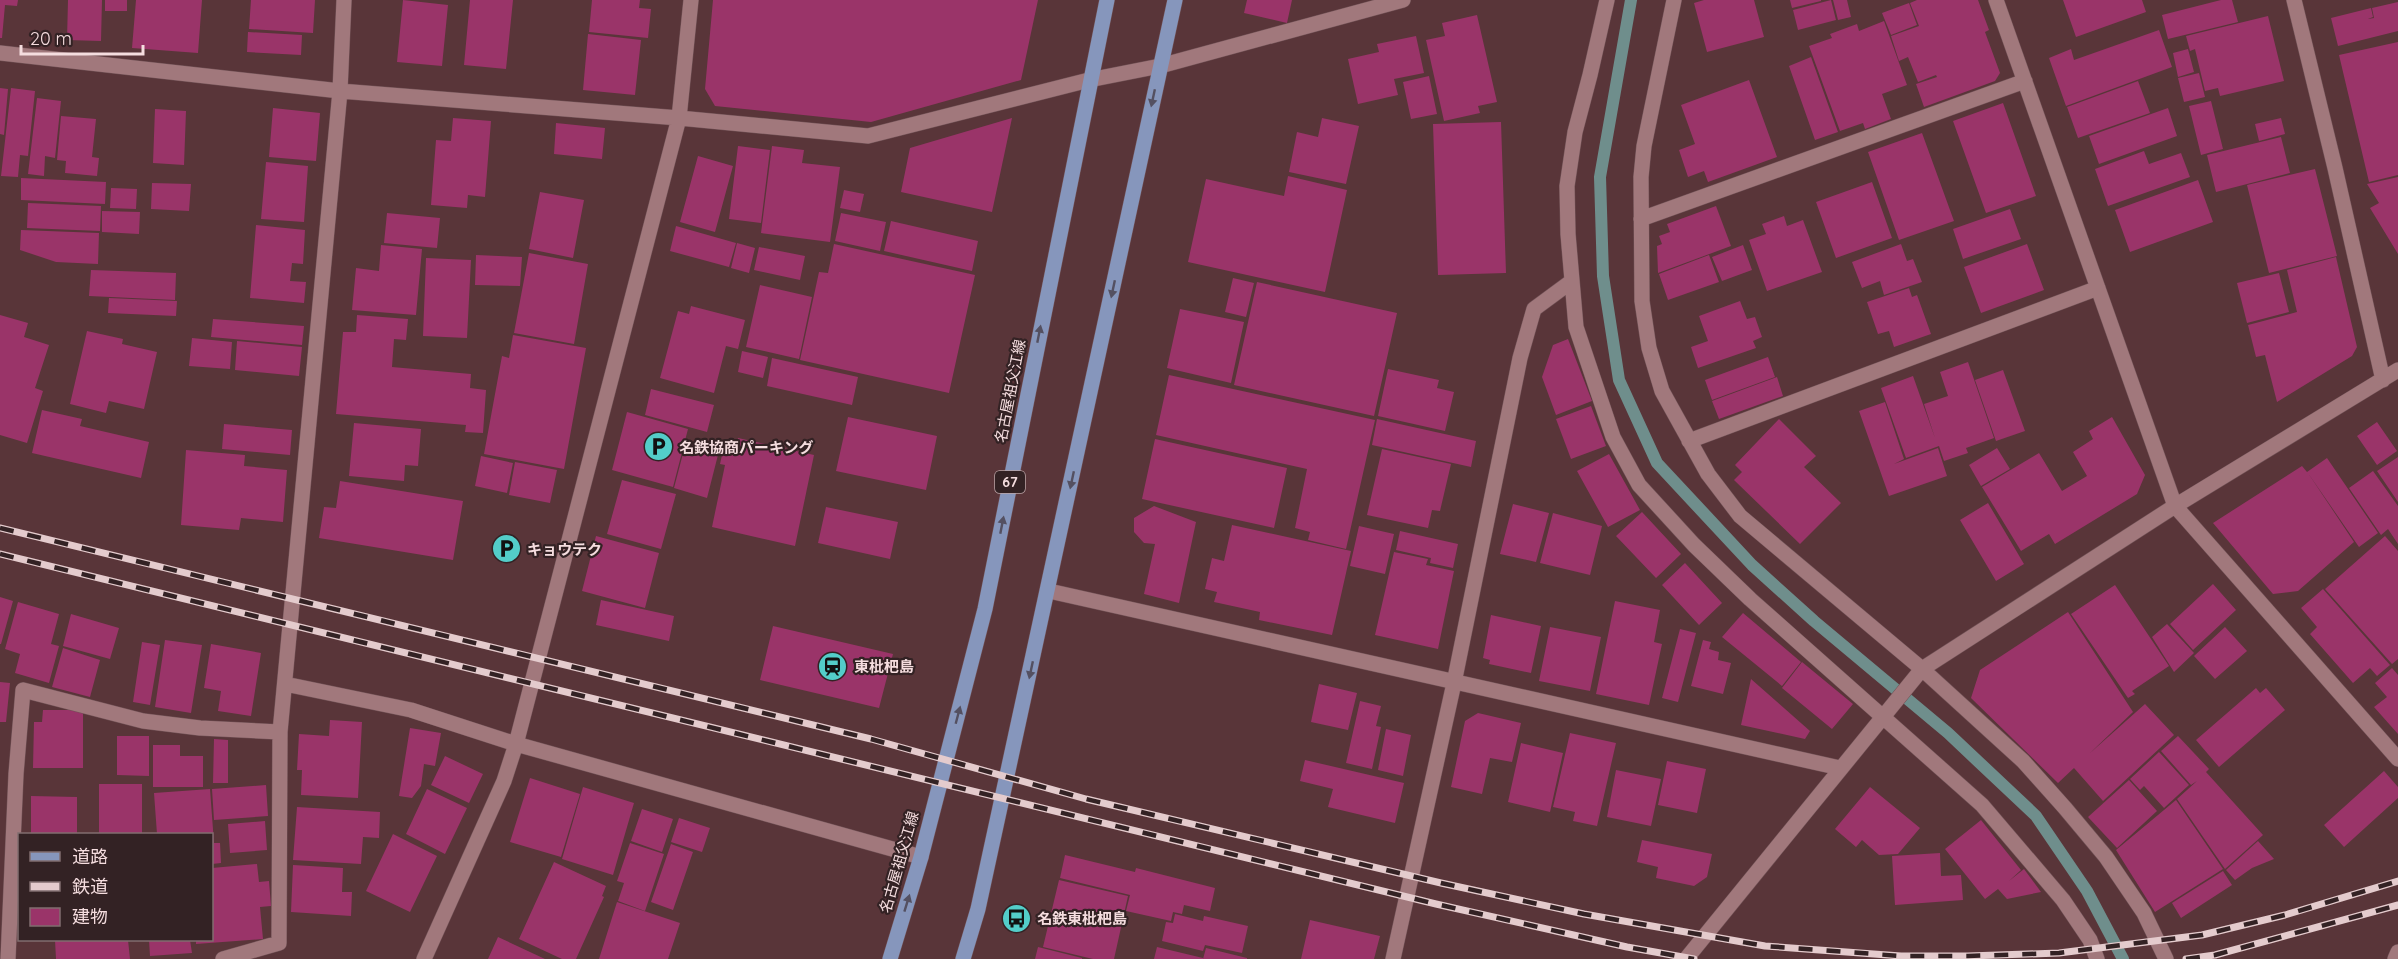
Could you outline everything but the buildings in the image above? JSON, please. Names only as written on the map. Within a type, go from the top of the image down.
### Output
[{"type":"main road","name":"名古屋祖父江線","points":[[890,959],[921,857],[985,609],[1089,80],[1107,0]]},
{"type":"main road","points":[[963,959],[978,909],[1175,0]]},
{"type":"street","points":[[223,959],[279,943],[280,732],[340,91],[344,0]]},
{"type":"street","points":[[424,959],[504,781],[516,744],[679,118],[691,0]]},
{"type":"street","points":[[0,53],[340,91],[679,118],[868,136],[1089,80],[1160,66],[1403,0]]},
{"type":"street","points":[[1606,0],[1575,132],[1567,186],[1576,327],[1613,437],[1639,485],[1694,544],[1750,599],[1884,714],[1982,805],[2063,900],[2090,940],[2097,959]]},
{"type":"street","points":[[1674,0],[1644,146],[1641,219],[1642,301],[1649,348],[1662,391],[1720,493],[1740,516],[1918,674],[2023,761],[2092,840],[2144,913],[2166,959]]},
{"type":"street","points":[[1996,0],[2175,506],[2398,759]]},
{"type":"street","points":[[2294,0],[2383,380]]},
{"type":"street","points":[[1641,219],[2025,81]]},
{"type":"street","points":[[1393,959],[1454,683],[1520,358],[1534,309],[1572,281]]},
{"type":"street","points":[[1689,441],[2098,288]]},
{"type":"street","points":[[1686,959],[1918,674],[2175,506],[2398,370]]},
{"type":"street","points":[[1048,591],[1840,768]]},
{"type":"street","points":[[285,684],[411,710],[516,744],[921,857]]},
{"type":"street","points":[[8,959],[16,774],[24,690],[143,721],[200,728],[280,732]]},
{"type":"street","points":[[2395,959],[2398,952]]},
{"type":"waterway","points":[[1631,0],[1600,177],[1603,276],[1619,380],[1657,463],[1752,565],[1814,621],[1948,733],[2036,816],[2087,891],[2123,959]]},
{"type":"railway","points":[[0,528],[871,739],[1086,799],[1441,883],[1584,914],[1765,946],[1901,956],[2059,953],[2202,935],[2285,915],[2398,881]]},
{"type":"railway","points":[[0,554],[1436,904],[1627,947],[1694,959]]},
{"type":"railway","points":[[2186,959],[2215,955],[2398,905]]},
{"type":"place","name":"名鉄協商パーキング","points":[[658,447]]},
{"type":"place","name":"キョウテク","points":[[506,549]]},
{"type":"place","name":"東枇杷島","points":[[833,666]]},
{"type":"place","name":"名鉄東枇杷島","points":[[1016,918]]}]
